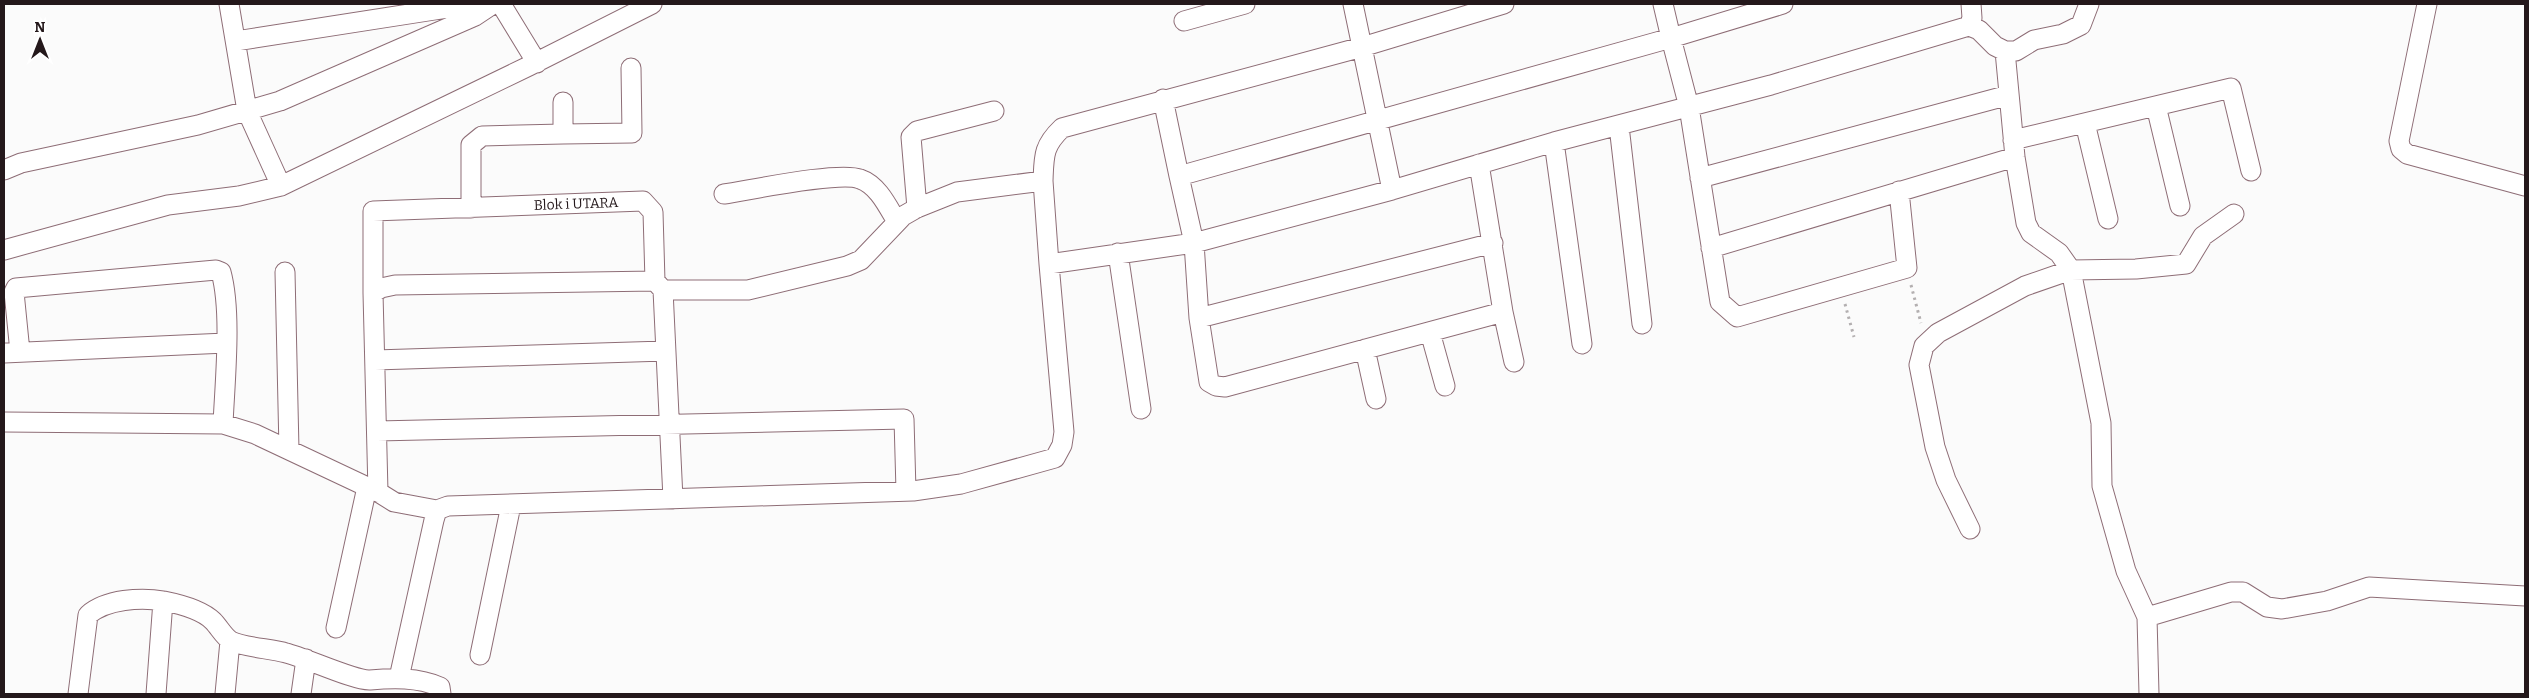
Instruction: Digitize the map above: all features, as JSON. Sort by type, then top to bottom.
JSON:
[{"type":"street","points":[[229,4],[247,111],[282,186]]},
{"type":"street","points":[[236,41],[473,4]]},
{"type":"street","points":[[4,170],[21,162],[198,126],[280,101],[475,16],[493,4]]},
{"type":"street","points":[[501,4],[537,63]]},
{"type":"street","points":[[4,250],[168,205],[239,196],[282,186],[537,63],[652,4]]},
{"type":"street","points":[[1184,21],[1208,9],[1245,4]]},
{"type":"street","points":[[1353,4],[1392,190]]},
{"type":"street","points":[[4,422],[223,424],[255,434],[394,502],[438,510],[448,506],[906,491],[961,484],[1055,458],[1062,445],[1064,432],[1043,181],[1044,157],[1048,141],[1062,128],[1163,99],[1362,47],[1504,4]]},
{"type":"street","points":[[1662,4],[1689,107],[1720,302],[1737,317],[1907,268],[1899,191]]},
{"type":"street","points":[[1179,176],[1671,38],[1783,4]]},
{"type":"street","points":[[1969,26],[1972,18],[1971,4]]},
{"type":"street","points":[[1050,264],[1194,243],[1392,190],[1554,142],[1771,85],[1969,26],[1979,30],[1995,46],[2005,51],[2016,51],[2034,40],[2063,34],[2081,25],[2089,4]]},
{"type":"street","points":[[2426,4],[2399,141],[2402,149],[2407,154],[2525,186]]},
{"type":"street","points":[[2005,51],[2014,148],[2026,223],[2031,233],[2066,260],[2071,270],[2101,423],[2102,486],[2126,572],[2147,617],[2149,694]]},
{"type":"street","points":[[470,208],[470,145],[482,136],[632,133],[631,68]]},
{"type":"street","points":[[1711,248],[1899,191],[2085,123],[2231,88],[2251,170]]},
{"type":"street","points":[[1700,178],[2009,95]]},
{"type":"street","points":[[1163,99],[1194,243],[1199,318],[1209,382],[1216,386],[1225,387],[1503,312]]},
{"type":"street","points":[[563,102],[563,134]]},
{"type":"street","points":[[2156,106],[2180,206]]},
{"type":"street","points":[[917,208],[911,138],[917,131],[994,111]]},
{"type":"street","points":[[2085,123],[2108,219]]},
{"type":"street","points":[[1619,126],[1642,324]]},
{"type":"street","points":[[1554,142],[1582,344]]},
{"type":"street","points":[[1479,164],[1503,312],[1514,362]]},
{"type":"street","points":[[724,194],[816,179],[852,177],[861,179],[872,186],[898,222]]},
{"type":"street","points":[[336,628],[372,490],[377,431],[373,294],[381,288],[396,285],[659,286],[748,290],[848,266],[861,260],[898,222],[917,208],[957,192],[1043,181]]},
{"type":"street","name":"Blok i UTARA","points":[[373,294],[373,211],[643,201],[653,212],[659,286]]},
{"type":"street","points":[[1970,529],[1946,480],[1935,447],[1919,365],[1924,346],[1938,333],[2025,286],[2071,270],[2136,269],[2186,264],[2203,236],[2234,214]]},
{"type":"street","points":[[1199,318],[1493,243]]},
{"type":"street","points":[[1118,253],[1141,409]]},
{"type":"street","points":[[223,424],[226,343],[224,282],[221,272],[216,270],[16,288],[14,292],[12,352],[226,343]]},
{"type":"street","points":[[286,272],[289,450]]},
{"type":"street","points":[[659,286],[666,351],[673,499]]},
{"type":"street","points":[[1430,332],[1445,386]]},
{"type":"street","points":[[1365,349],[1376,399]]},
{"type":"street","points":[[375,360],[666,351]]},
{"type":"street","points":[[377,431],[904,419],[906,491]]},
{"type":"street","points":[[480,655],[511,505]]},
{"type":"street","points":[[400,678],[438,510]]},
{"type":"street","points":[[2147,617],[2231,592],[2243,592],[2267,607],[2282,610],[2308,606],[2369,587],[2525,596]]},
{"type":"street","points":[[78,694],[88,615],[96,608],[132,600],[163,601],[187,607],[211,619],[230,641],[306,659],[369,687],[400,678],[428,682],[440,687],[441,694]]},
{"type":"street","points":[[156,694],[163,601]]},
{"type":"street","points":[[225,694],[230,641]]},
{"type":"street","points":[[301,694],[306,659]]},
{"type":"path","points":[[1907,268],[1921,323]]},
{"type":"path","points":[[1840,287],[1854,337]]}]
